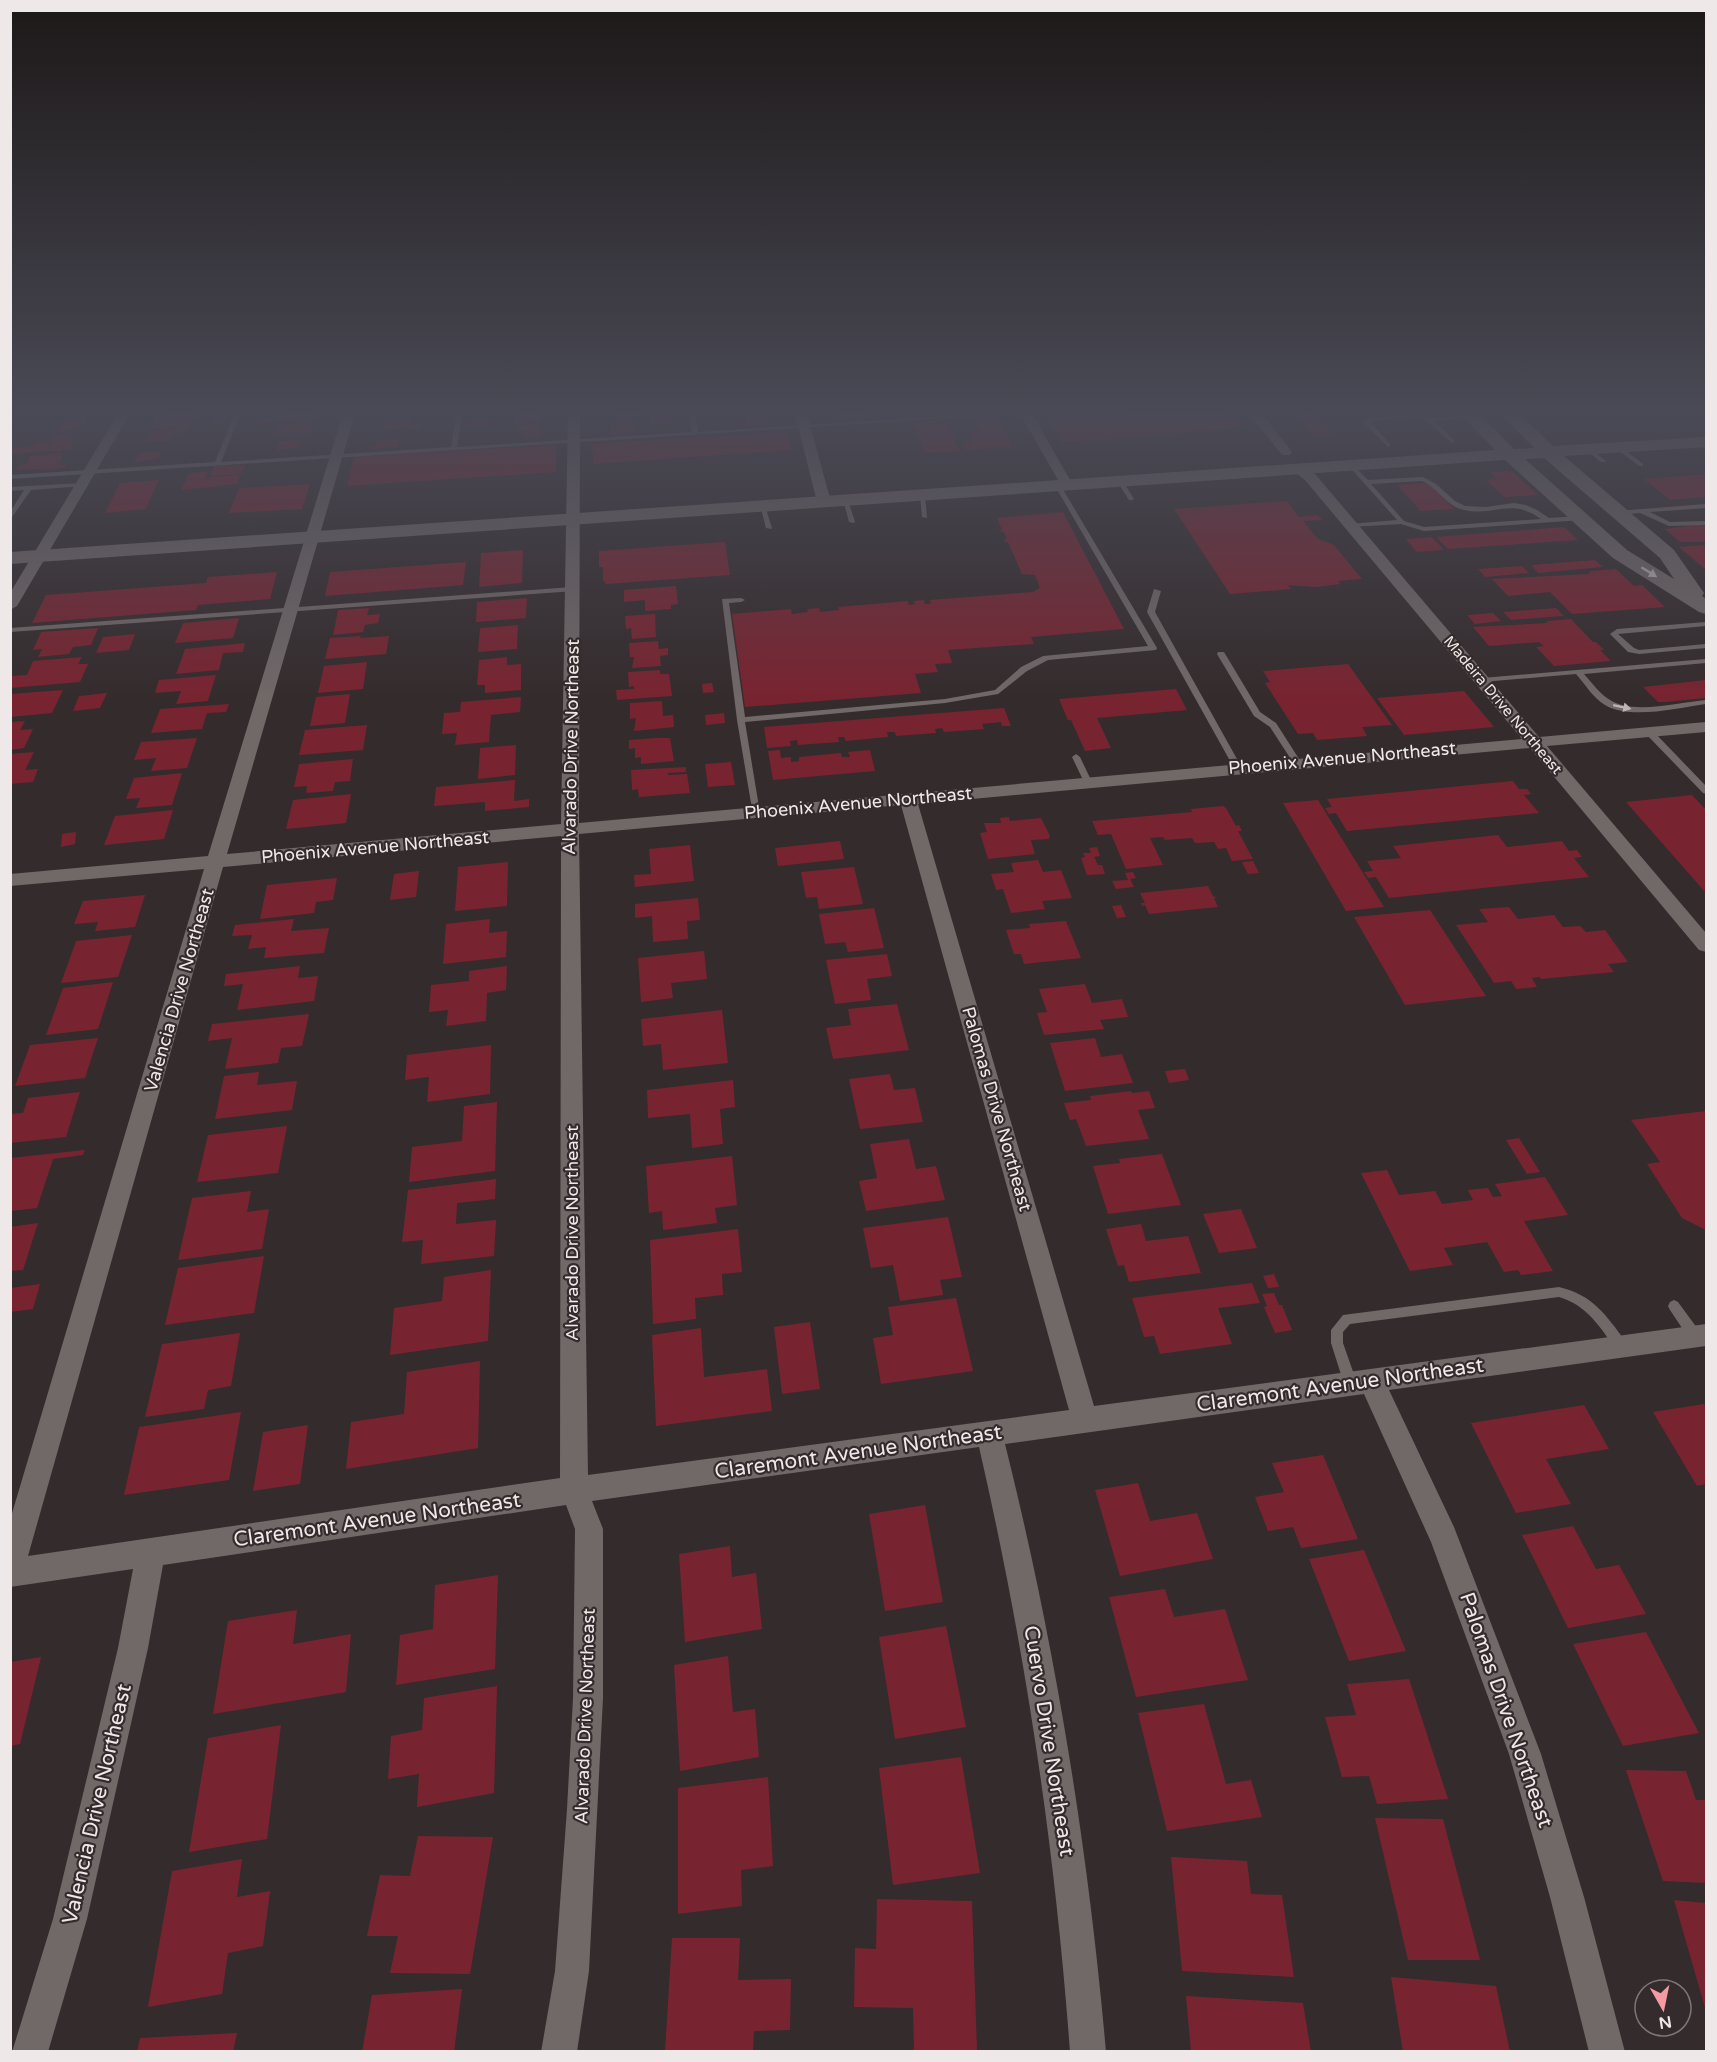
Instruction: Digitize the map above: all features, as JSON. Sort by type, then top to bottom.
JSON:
[{"type":"main road","points":[[10,558],[314,528],[639,506]]},
{"type":"main road","points":[[573,511],[753,506]]},
{"type":"main road","points":[[1569,506],[1620,554],[1705,612]]},
{"type":"main road","points":[[1609,506],[1667,554],[1705,612]]},
{"type":"main road","points":[[295,520],[314,528]]},
{"type":"main road","points":[[31,538],[73,535]]},
{"type":"street","points":[[10,606],[70,506]]},
{"type":"street","name":"Valencia Drive Northeast","points":[[10,1571],[289,609],[321,506]]},
{"type":"street","name":"Alvarado Drive Northeast","points":[[559,2052],[572,1971],[588,1698],[589,1528],[574,1490],[570,831],[573,506]]},
{"type":"street","name":"Madeira Drive Northeast","points":[[1335,506],[1707,945]]},
{"type":"street","name":"Phoenix Avenue Northeast","points":[[10,880],[570,831],[1297,762],[1707,727]]},
{"type":"street","name":"Palomas Drive Northeast","points":[[908,798],[1085,1420]]},
{"type":"street","name":"Claremont Avenue Northeast","points":[[10,1571],[151,1553],[574,1490],[1701,1335]]},
{"type":"street","name":"Palomas Drive Northeast","points":[[1361,1381],[1444,1538],[1525,1754],[1567,1897],[1607,2052]]},
{"type":"street","name":"Cuervo Drive Northeast","points":[[989,1434],[1009,1510],[1048,1709],[1081,1948],[1088,2052]]},
{"type":"street","name":"Valencia Drive Northeast","points":[[30,2052],[70,1919],[133,1648],[151,1553]]},
{"type":"lane","points":[[762,506],[769,528]]},
{"type":"lane","points":[[847,506],[852,522]]},
{"type":"lane","points":[[924,506],[926,517]]},
{"type":"lane","points":[[741,720],[945,701],[998,692],[1024,669],[1046,658],[1153,648],[1075,506]]},
{"type":"lane","points":[[1388,506],[1402,522],[1424,529],[1582,518]]},
{"type":"lane","points":[[1462,506],[1499,506]]},
{"type":"lane","points":[[1525,506],[1548,520]]},
{"type":"lane","points":[[1617,513],[1704,506]]},
{"type":"lane","points":[[1641,511],[1669,524],[1707,524]]},
{"type":"lane","points":[[1351,525],[1402,522]]},
{"type":"lane","points":[[10,630],[572,589]]},
{"type":"lane","points":[[1158,591],[1151,612],[1238,768]]},
{"type":"lane","points":[[741,600],[725,601],[756,813]]},
{"type":"lane","points":[[1705,612],[1617,631],[1614,634],[1630,650],[1639,652],[1707,646]]},
{"type":"lane","points":[[1221,654],[1257,714],[1273,725],[1297,762]]},
{"type":"lane","points":[[1482,680],[1707,661]]},
{"type":"lane","points":[[1578,672],[1608,702],[1619,708],[1633,709],[1707,702]]},
{"type":"lane","points":[[1649,732],[1707,791]]},
{"type":"lane","points":[[1076,757],[1088,782]]},
{"type":"lane","points":[[1361,1381],[1337,1343],[1337,1330],[1347,1318],[1559,1292],[1574,1294],[1588,1303],[1621,1346]]},
{"type":"lane","points":[[1674,1306],[1701,1335]]},
{"type":"building","points":[[108,506],[147,506],[146,509],[105,513]]},
{"type":"building","points":[[232,506],[303,506],[302,509],[229,513]]},
{"type":"building","points":[[1213,506],[1291,506],[1299,517],[1318,515],[1322,520],[1303,521],[1318,539],[1334,545],[1362,579],[1338,581],[1340,584],[1317,587],[1288,585],[1291,589],[1230,594],[1174,509]]},
{"type":"building","points":[[1417,506],[1451,506],[1454,509],[1421,511]]},
{"type":"building","points":[[1063,512],[1124,629],[1031,637],[1034,644],[948,650],[952,663],[935,664],[938,672],[915,674],[921,693],[745,707],[732,614],[791,609],[792,614],[819,608],[820,612],[839,610],[838,607],[908,601],[909,605],[915,604],[914,601],[924,600],[925,604],[931,604],[930,600],[1033,592],[1040,588],[1035,575],[1022,574],[1008,542],[1004,540],[1007,539],[1004,532],[998,532],[1002,530],[997,518]]},
{"type":"building","points":[[1694,525],[1706,526],[1706,542],[1680,542],[1665,529]]},
{"type":"building","points":[[1564,527],[1578,540],[1448,549],[1436,537]]},
{"type":"building","points":[[1432,537],[1444,550],[1417,552],[1406,539]]},
{"type":"building","points":[[725,542],[730,575],[606,584],[603,580],[603,567],[599,567],[599,551]]},
{"type":"building","points":[[1706,545],[1706,570],[1679,547]]},
{"type":"building","points":[[523,550],[522,583],[479,587],[481,553]]},
{"type":"building","points":[[1595,560],[1603,567],[1538,573],[1531,565]]},
{"type":"building","points":[[466,562],[463,585],[325,596],[330,572]]},
{"type":"building","points":[[1522,566],[1529,573],[1485,577],[1478,569]]},
{"type":"building","points":[[1616,569],[1634,586],[1642,585],[1665,607],[1572,614],[1550,592],[1508,596],[1492,579],[1589,574],[1590,571]]},
{"type":"building","points":[[277,572],[270,599],[198,605],[196,610],[32,623],[46,595],[206,583],[208,577]]},
{"type":"building","points":[[676,586],[678,604],[671,605],[671,609],[645,611],[645,600],[624,602],[624,590]]},
{"type":"building","points":[[527,598],[526,618],[476,622],[477,602]]},
{"type":"building","points":[[369,608],[367,615],[380,614],[378,623],[365,625],[363,632],[333,635],[338,610]]},
{"type":"building","points":[[1556,608],[1564,616],[1511,620],[1503,612]]},
{"type":"building","points":[[1493,613],[1501,621],[1475,624],[1467,615]]},
{"type":"building","points":[[655,614],[656,637],[632,639],[631,628],[626,629],[625,616]]},
{"type":"building","points":[[239,618],[233,638],[175,643],[183,623]]},
{"type":"building","points":[[1571,619],[1604,650],[1600,650],[1611,661],[1554,666],[1536,647],[1544,646],[1539,642],[1489,646],[1473,627],[1547,623],[1547,621]]},
{"type":"building","points":[[518,625],[517,649],[478,652],[480,628]]},
{"type":"building","points":[[98,628],[91,645],[73,647],[69,654],[38,657],[42,649],[33,650],[41,632]]},
{"type":"building","points":[[135,634],[129,650],[96,653],[103,637]]},
{"type":"building","points":[[361,636],[360,638],[389,636],[386,654],[325,659],[330,638]]},
{"type":"building","points":[[658,641],[659,649],[668,648],[668,655],[660,656],[661,666],[632,668],[634,657],[630,657],[629,643]]},
{"type":"building","points":[[245,643],[243,652],[223,653],[219,670],[176,674],[185,649]]},
{"type":"building","points":[[82,657],[78,664],[88,664],[80,682],[10,688],[10,676],[27,675],[33,661]]},
{"type":"building","points":[[507,657],[507,665],[521,664],[521,690],[485,693],[485,685],[477,685],[479,660]]},
{"type":"building","points":[[367,662],[363,689],[318,693],[324,666]]},
{"type":"building","points":[[1348,664],[1392,725],[1362,727],[1367,736],[1317,740],[1313,733],[1298,734],[1265,683],[1270,682],[1263,671]]},
{"type":"building","points":[[660,670],[660,674],[669,674],[672,696],[617,700],[616,690],[634,689],[634,686],[629,687],[628,672]]},
{"type":"building","points":[[216,675],[208,701],[176,704],[181,691],[155,693],[159,680]]},
{"type":"building","points":[[1706,680],[1706,698],[1658,702],[1643,687]]},
{"type":"building","points":[[712,683],[714,692],[703,693],[702,684]]},
{"type":"building","points":[[1176,689],[1187,710],[1097,718],[1111,748],[1085,751],[1059,699]]},
{"type":"building","points":[[63,690],[52,713],[10,717],[10,694]]},
{"type":"building","points":[[1464,691],[1494,727],[1404,735],[1377,698]]},
{"type":"building","points":[[107,693],[100,708],[73,711],[79,696]]},
{"type":"building","points":[[350,694],[345,723],[310,726],[316,697]]},
{"type":"building","points":[[521,697],[520,712],[491,715],[489,742],[455,745],[457,733],[442,734],[444,713],[460,712],[461,702]]},
{"type":"building","points":[[662,701],[663,716],[673,715],[674,727],[634,731],[636,718],[630,719],[630,703]]},
{"type":"building","points":[[229,704],[226,712],[207,713],[202,729],[151,733],[160,709]]},
{"type":"building","points":[[1004,708],[1011,726],[1002,726],[1001,722],[982,724],[984,729],[944,732],[942,728],[935,729],[936,733],[896,736],[895,732],[887,732],[888,737],[846,741],[844,737],[838,737],[839,742],[798,745],[797,740],[790,741],[791,746],[767,748],[764,727]]},
{"type":"building","points":[[724,713],[725,723],[706,725],[705,715]]},
{"type":"building","points":[[25,721],[20,730],[33,729],[24,748],[10,750],[10,722]]},
{"type":"building","points":[[367,725],[363,750],[299,755],[305,730]]},
{"type":"building","points":[[197,738],[187,768],[151,771],[156,758],[134,760],[141,742]]},
{"type":"building","points":[[670,738],[674,761],[641,764],[641,757],[635,758],[635,748],[629,749],[629,740]]},
{"type":"building","points":[[516,745],[515,775],[478,779],[480,748]]},
{"type":"building","points":[[780,750],[781,758],[791,757],[791,762],[799,761],[799,757],[841,753],[842,757],[850,757],[848,752],[870,750],[875,771],[773,780],[768,751]]},
{"type":"building","points":[[34,752],[25,770],[38,769],[33,782],[10,784],[10,754]]},
{"type":"building","points":[[353,759],[350,781],[335,782],[333,791],[306,793],[307,786],[294,787],[299,764]]},
{"type":"building","points":[[731,762],[735,785],[708,787],[705,764]]},
{"type":"building","points":[[686,767],[686,772],[668,773],[668,775],[687,774],[690,793],[639,797],[638,789],[632,790],[631,770]]},
{"type":"building","points":[[182,773],[172,805],[136,808],[140,798],[126,799],[134,778]]},
{"type":"building","points":[[515,780],[514,801],[529,799],[529,807],[485,811],[485,802],[434,806],[436,787]]},
{"type":"building","points":[[1513,781],[1519,789],[1527,789],[1531,794],[1524,795],[1539,813],[1347,831],[1336,813],[1329,814],[1325,808],[1332,807],[1327,799]]},
{"type":"building","points":[[351,794],[346,823],[286,829],[293,800]]},
{"type":"building","points":[[1692,795],[1706,810],[1706,893],[1626,802]]},
{"type":"building","points":[[1318,800],[1384,907],[1346,911],[1283,803]]},
{"type":"building","points":[[1223,806],[1236,826],[1239,825],[1242,831],[1238,831],[1253,859],[1232,861],[1226,848],[1218,849],[1214,842],[1195,843],[1192,838],[1165,840],[1163,837],[1150,838],[1163,865],[1126,869],[1111,834],[1098,835],[1092,821],[1192,812],[1191,809]]},
{"type":"building","points":[[173,810],[164,839],[104,845],[115,816]]},
{"type":"building","points":[[1009,817],[1010,821],[1041,818],[1050,836],[1049,839],[1031,840],[1035,854],[988,859],[980,833],[987,832],[984,823],[1001,823],[1000,818]]},
{"type":"building","points":[[76,832],[75,844],[61,847],[62,834]]},
{"type":"building","points":[[1498,835],[1507,847],[1562,841],[1569,851],[1577,850],[1582,857],[1574,858],[1589,877],[1389,898],[1376,877],[1368,878],[1364,872],[1373,871],[1367,861],[1401,858],[1393,846]]},
{"type":"building","points":[[840,841],[844,859],[778,866],[775,848]]},
{"type":"building","points":[[690,845],[694,881],[635,887],[634,875],[651,874],[649,849]]},
{"type":"building","points":[[1097,847],[1100,856],[1094,857],[1098,865],[1102,865],[1105,874],[1087,875],[1081,858],[1085,857],[1083,853],[1091,853],[1089,848]]},
{"type":"building","points":[[1038,860],[1043,872],[1061,870],[1072,898],[1042,901],[1045,909],[1011,913],[1003,889],[996,890],[991,874],[1014,872],[1011,863]]},
{"type":"building","points":[[1253,861],[1259,873],[1248,874],[1242,862]]},
{"type":"building","points":[[508,862],[507,906],[455,911],[458,867]]},
{"type":"building","points":[[854,867],[863,904],[819,909],[817,897],[806,898],[801,872]]},
{"type":"building","points":[[419,871],[416,897],[390,900],[394,874]]},
{"type":"building","points":[[1133,872],[1136,878],[1130,879],[1134,887],[1116,889],[1112,881],[1128,880],[1125,873]]},
{"type":"building","points":[[337,878],[333,900],[316,902],[314,913],[260,919],[267,885]]},
{"type":"building","points":[[1208,886],[1213,896],[1217,898],[1214,898],[1218,907],[1149,914],[1145,905],[1142,906],[1141,903],[1145,903],[1140,893]]},
{"type":"building","points":[[145,895],[135,927],[95,931],[98,922],[74,924],[83,901]]},
{"type":"building","points":[[698,898],[700,920],[687,921],[688,939],[653,942],[652,916],[635,918],[635,904]]},
{"type":"building","points":[[1121,905],[1126,917],[1117,918],[1112,906]]},
{"type":"building","points":[[1509,907],[1518,919],[1554,915],[1563,927],[1580,926],[1586,932],[1605,930],[1628,962],[1608,964],[1614,972],[1532,978],[1537,987],[1516,989],[1511,981],[1494,983],[1456,925],[1488,922],[1479,909]]},
{"type":"building","points":[[874,908],[884,948],[848,952],[845,942],[825,944],[819,914]]},
{"type":"building","points":[[1430,910],[1486,996],[1405,1005],[1354,917]]},
{"type":"building","points":[[294,919],[291,931],[329,928],[324,953],[264,958],[266,947],[248,949],[252,935],[232,936],[235,925]]},
{"type":"building","points":[[490,919],[489,933],[507,931],[506,957],[443,964],[446,924]]},
{"type":"building","points":[[1066,921],[1081,958],[1024,964],[1021,954],[1014,954],[1006,930],[1030,928],[1029,924]]},
{"type":"building","points":[[132,935],[118,977],[61,983],[76,941]]},
{"type":"building","points":[[704,951],[707,979],[671,983],[673,998],[641,1002],[638,958]]},
{"type":"building","points":[[887,954],[892,976],[867,979],[871,1000],[835,1004],[826,960]]},
{"type":"building","points":[[300,966],[298,978],[318,976],[314,1001],[237,1010],[243,984],[224,986],[226,974]]},
{"type":"building","points":[[507,966],[506,990],[487,993],[486,1021],[446,1026],[448,1010],[429,1012],[431,985],[469,981],[469,971]]},
{"type":"building","points":[[113,982],[98,1029],[46,1035],[63,988]]},
{"type":"building","points":[[1085,984],[1092,1003],[1122,999],[1128,1017],[1100,1020],[1104,1029],[1044,1035],[1037,1013],[1047,1012],[1039,989]]},
{"type":"building","points":[[897,1004],[909,1050],[833,1059],[826,1028],[851,1025],[848,1009]]},
{"type":"building","points":[[722,1010],[728,1063],[663,1070],[661,1044],[643,1046],[641,1019]]},
{"type":"building","points":[[309,1014],[302,1046],[281,1048],[278,1063],[225,1069],[232,1038],[208,1041],[212,1024]]},
{"type":"building","points":[[98,1038],[85,1078],[15,1086],[30,1045]]},
{"type":"building","points":[[1095,1038],[1101,1057],[1122,1054],[1133,1083],[1065,1091],[1050,1043]]},
{"type":"building","points":[[491,1045],[490,1094],[427,1102],[429,1077],[405,1080],[407,1055]]},
{"type":"building","points":[[1185,1069],[1189,1080],[1169,1083],[1165,1071]]},
{"type":"building","points":[[259,1072],[257,1085],[297,1081],[292,1110],[215,1119],[224,1076]]},
{"type":"building","points":[[890,1074],[894,1090],[915,1088],[923,1122],[860,1129],[849,1079]]},
{"type":"building","points":[[733,1080],[735,1107],[720,1109],[723,1144],[692,1148],[690,1114],[648,1118],[647,1090]]},
{"type":"building","points":[[1131,1091],[1132,1093],[1149,1091],[1155,1108],[1138,1110],[1149,1139],[1086,1146],[1076,1119],[1070,1120],[1064,1103],[1091,1100],[1090,1096]]},
{"type":"building","points":[[80,1092],[66,1137],[10,1143],[10,1114],[23,1113],[28,1098]]},
{"type":"building","points":[[497,1102],[495,1171],[409,1182],[412,1147],[462,1141],[464,1106]]},
{"type":"building","points":[[1706,1111],[1706,1230],[1682,1218],[1647,1164],[1660,1162],[1631,1120]]},
{"type":"building","points":[[287,1126],[278,1173],[197,1182],[208,1135]]},
{"type":"building","points":[[1519,1138],[1540,1172],[1527,1174],[1506,1140]]},
{"type":"building","points":[[909,1139],[916,1169],[936,1166],[945,1200],[866,1211],[859,1181],[877,1178],[870,1144]]},
{"type":"building","points":[[85,1150],[83,1155],[53,1159],[37,1208],[10,1211],[10,1158]]},
{"type":"building","points":[[1162,1154],[1181,1205],[1108,1214],[1093,1166],[1120,1163],[1119,1159]]},
{"type":"building","points":[[732,1156],[737,1205],[715,1208],[717,1223],[663,1230],[662,1211],[649,1213],[646,1166]]},
{"type":"building","points":[[1387,1170],[1399,1195],[1435,1191],[1442,1204],[1473,1200],[1468,1190],[1488,1188],[1493,1197],[1502,1196],[1495,1184],[1545,1177],[1568,1215],[1524,1221],[1553,1271],[1521,1275],[1518,1270],[1504,1272],[1487,1242],[1444,1248],[1453,1265],[1410,1271],[1361,1173]]},
{"type":"building","points":[[496,1179],[495,1199],[457,1203],[456,1224],[496,1220],[494,1256],[421,1264],[423,1240],[402,1242],[408,1190]]},
{"type":"building","points":[[251,1191],[247,1212],[269,1209],[262,1249],[178,1260],[192,1198]]},
{"type":"building","points":[[1241,1209],[1257,1248],[1219,1253],[1203,1214]]},
{"type":"building","points":[[948,1217],[962,1277],[940,1280],[943,1295],[900,1301],[893,1265],[871,1268],[863,1228]]},
{"type":"building","points":[[38,1223],[23,1270],[10,1271],[10,1227]]},
{"type":"building","points":[[1141,1224],[1146,1241],[1188,1236],[1201,1273],[1129,1282],[1124,1265],[1118,1266],[1106,1229]]},
{"type":"building","points":[[738,1229],[742,1272],[722,1274],[723,1295],[695,1298],[696,1319],[653,1324],[650,1240]]},
{"type":"building","points":[[264,1256],[254,1313],[165,1325],[178,1268]]},
{"type":"building","points":[[491,1270],[488,1341],[390,1355],[394,1308],[442,1301],[444,1277]]},
{"type":"building","points":[[1274,1274],[1279,1287],[1268,1288],[1263,1276]]},
{"type":"building","points":[[1252,1283],[1260,1303],[1218,1308],[1232,1344],[1160,1354],[1154,1336],[1144,1337],[1132,1298]]},
{"type":"building","points":[[40,1284],[33,1309],[10,1312],[10,1288]]},
{"type":"building","points":[[1274,1293],[1279,1305],[1282,1305],[1292,1330],[1275,1333],[1264,1307],[1267,1306],[1262,1294]]},
{"type":"building","points":[[956,1298],[973,1371],[881,1384],[873,1338],[893,1335],[888,1307]]},
{"type":"building","points":[[810,1322],[820,1389],[782,1394],[774,1327]]},
{"type":"building","points":[[701,1328],[704,1377],[767,1369],[772,1411],[656,1426],[652,1335]]},
{"type":"building","points":[[240,1333],[231,1386],[208,1390],[204,1409],[145,1417],[162,1344]]},
{"type":"building","points":[[480,1361],[478,1448],[346,1469],[351,1422],[404,1414],[407,1372]]},
{"type":"building","points":[[1704,1404],[1706,1409],[1706,1484],[1697,1486],[1653,1412]]},
{"type":"building","points":[[1584,1405],[1609,1449],[1546,1459],[1571,1504],[1516,1513],[1471,1423]]},
{"type":"building","points":[[241,1412],[229,1480],[124,1495],[139,1427]]},
{"type":"building","points":[[308,1425],[300,1484],[253,1491],[263,1432]]},
{"type":"building","points":[[1323,1455],[1358,1539],[1301,1548],[1293,1527],[1268,1531],[1255,1497],[1284,1492],[1272,1463]]},
{"type":"building","points":[[1138,1483],[1150,1521],[1197,1513],[1213,1559],[1120,1576],[1095,1490]]},
{"type":"building","points":[[925,1505],[943,1602],[885,1611],[869,1514]]},
{"type":"building","points":[[1573,1526],[1596,1569],[1619,1565],[1646,1614],[1568,1628],[1522,1535]]},
{"type":"building","points":[[730,1546],[732,1577],[756,1573],[762,1629],[685,1642],[679,1554]]},
{"type":"building","points":[[1364,1550],[1406,1651],[1349,1661],[1309,1559]]},
{"type":"building","points":[[498,1575],[495,1669],[396,1685],[400,1635],[433,1629],[435,1585]]},
{"type":"building","points":[[1165,1589],[1174,1617],[1225,1609],[1248,1680],[1136,1697],[1109,1597]]},
{"type":"building","points":[[297,1610],[293,1644],[351,1634],[346,1692],[213,1714],[228,1621]]},
{"type":"building","points":[[946,1626],[966,1727],[895,1739],[879,1637]]},
{"type":"building","points":[[1646,1632],[1699,1733],[1623,1746],[1573,1644]]},
{"type":"building","points":[[728,1656],[733,1712],[755,1709],[759,1757],[680,1771],[674,1665]]},
{"type":"building","points":[[41,1657],[20,1744],[10,1746],[10,1662]]},
{"type":"building","points":[[1409,1679],[1448,1799],[1377,1804],[1369,1776],[1342,1777],[1325,1717],[1356,1715],[1347,1684]]},
{"type":"building","points":[[497,1686],[494,1793],[417,1807],[419,1774],[388,1779],[391,1736],[422,1730],[424,1698]]},
{"type":"building","points":[[1204,1704],[1226,1784],[1251,1780],[1262,1817],[1167,1831],[1138,1713]]},
{"type":"building","points":[[281,1725],[267,1839],[189,1852],[208,1738]]},
{"type":"building","points":[[961,1757],[980,1873],[893,1885],[879,1768]]},
{"type":"building","points":[[1626,1770],[1686,1771],[1696,1800],[1706,1800],[1706,1883],[1663,1881]]},
{"type":"building","points":[[768,1777],[773,1866],[741,1870],[742,1906],[678,1914],[678,1788]]},
{"type":"building","points":[[1375,1818],[1443,1819],[1480,1960],[1408,1960]]},
{"type":"building","points":[[418,1836],[493,1837],[470,1974],[390,1973],[398,1936],[367,1936],[380,1875],[410,1876]]},
{"type":"building","points":[[1171,1857],[1247,1861],[1251,1894],[1282,1895],[1294,1977],[1182,1971]]},
{"type":"building","points":[[242,1859],[237,1897],[270,1891],[263,1946],[228,1953],[222,1994],[148,2007],[172,1871]]},
{"type":"building","points":[[877,1899],[972,1901],[977,2051],[914,2050],[913,2008],[854,2007],[855,1948],[876,1949]]},
{"type":"building","points":[[1674,1900],[1706,1903],[1706,2011]]},
{"type":"building","points":[[672,1938],[740,1938],[738,1980],[791,1979],[790,2030],[754,2031],[753,2052],[665,2052]]},
{"type":"building","points":[[1391,1977],[1496,1986],[1510,2052],[1403,2052]]},
{"type":"building","points":[[462,1989],[454,2052],[362,2052],[372,1995]]},
{"type":"building","points":[[1186,1996],[1303,2003],[1311,2052],[1191,2052]]},
{"type":"building","points":[[237,2033],[233,2052],[137,2052],[140,2038]]}]
